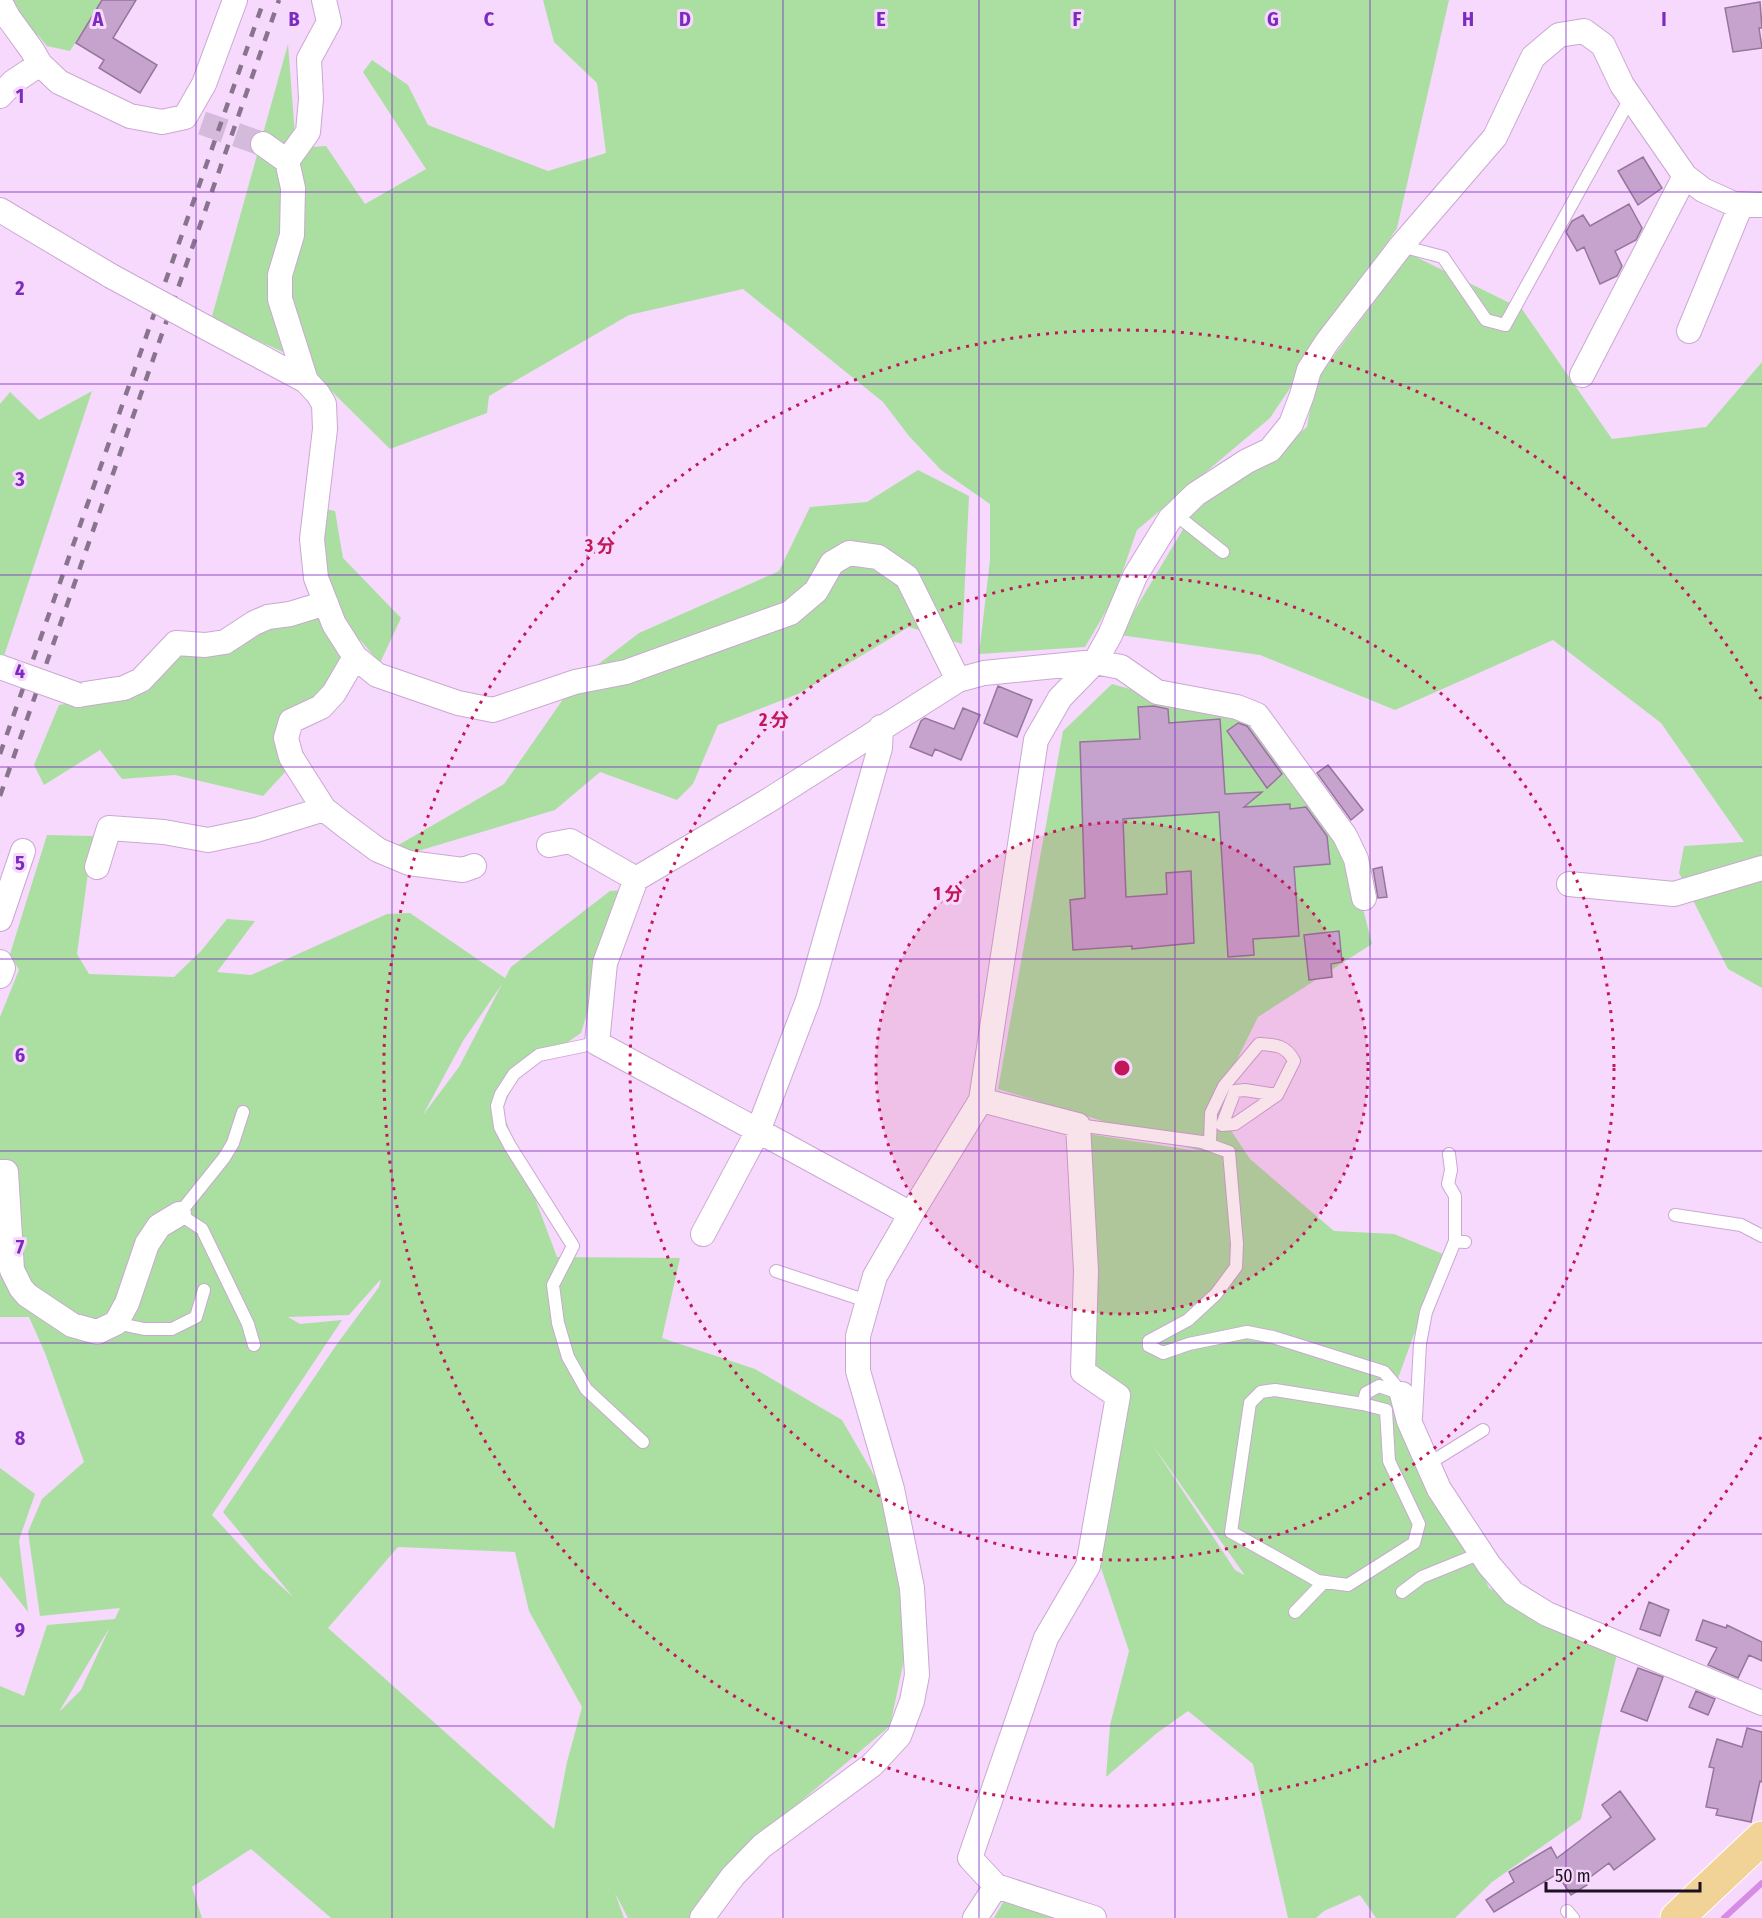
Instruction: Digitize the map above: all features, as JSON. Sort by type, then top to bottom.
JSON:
[{"type":"main road","points":[[1689,1914],[1762,1838]]},
{"type":"street","points":[[0,2],[37,57],[59,82],[130,116],[162,122],[194,120],[204,84],[235,0]]},
{"type":"street","points":[[287,160],[308,132],[311,99],[309,59],[329,22],[324,0]]},
{"type":"street","points":[[702,1918],[733,1876],[762,1846],[872,1765],[899,1736],[912,1701],[917,1675],[912,1588],[892,1489],[858,1371],[858,1336],[875,1276],[981,1100],[1036,740],[1060,698],[1095,662],[1110,635],[1135,576],[1170,519],[1196,494],[1247,461],[1270,450],[1291,424],[1309,370],[1327,342],[1401,246],[1495,137],[1533,57],[1559,35],[1584,31],[1602,45],[1622,85],[1685,176],[1703,190],[1734,204],[1752,205],[1689,331]]},
{"type":"street","points":[[0,96],[37,57]]},
{"type":"street","points":[[263,144],[287,160],[293,188],[292,235],[279,275],[280,299],[306,381]]},
{"type":"street","points":[[1582,375],[1685,176]]},
{"type":"street","points":[[0,210],[111,276],[306,381],[318,394],[324,404],[325,429],[312,539],[316,578],[334,624],[355,657],[377,675],[458,703],[494,710],[575,682],[626,672],[790,613],[816,591],[832,563],[849,553],[878,557],[907,577],[958,680]]},
{"type":"street","points":[[0,667],[78,695],[124,688],[141,680],[176,643],[206,645],[225,642],[254,623],[268,617],[291,614],[326,603]]},
{"type":"street","points":[[355,657],[334,693],[321,707],[291,721],[286,738],[291,757],[324,809],[378,850],[409,863],[463,870],[474,866]]},
{"type":"street","points":[[911,1214],[597,1043],[605,963],[636,879],[766,802],[958,680],[984,673],[1095,662],[1121,667],[1157,692],[1237,707],[1257,715],[1345,836],[1356,859],[1364,898]]},
{"type":"street","points":[[703,1234],[758,1131],[808,1000],[879,748],[881,727]]},
{"type":"street","points":[[97,867],[109,828],[164,832],[208,840],[256,830],[324,809]]},
{"type":"street","points":[[549,845],[570,841],[636,879]]},
{"type":"street","points":[[0,919],[23,851]]},
{"type":"street","points":[[1569,884],[1674,894],[1762,868]]},
{"type":"street","points":[[0,962],[3,968],[0,976]]},
{"type":"street","points":[[981,1100],[1078,1125],[1086,1271],[1083,1372],[1118,1396],[1088,1566],[1046,1638],[970,1858],[996,1886],[1094,1918]]},
{"type":"street","points":[[0,1172],[6,1172],[12,1270],[21,1288],[27,1295],[72,1325],[97,1332],[116,1323],[127,1303],[147,1244],[159,1226],[179,1214]]},
{"type":"street","points":[[1402,1394],[1415,1433],[1439,1489],[1481,1553],[1513,1593],[1547,1614],[1762,1703]]},
{"type":"street","points":[[975,1918],[996,1886]]},
{"type":"lane","points":[[0,29],[37,57]]},
{"type":"lane","points":[[1401,246],[1443,257],[1486,320],[1505,325],[1631,97]]},
{"type":"lane","points":[[1176,514],[1223,552]]},
{"type":"lane","points":[[597,1043],[538,1055],[514,1074],[501,1094],[497,1106],[500,1126],[510,1146],[573,1246],[553,1286],[558,1323],[568,1357],[586,1389],[643,1442]]},
{"type":"lane","points":[[1210,1144],[1211,1113],[1259,1044],[1275,1045],[1289,1051],[1294,1061],[1277,1095],[1235,1124],[1222,1125],[1230,1088]]},
{"type":"lane","points":[[1230,1088],[1277,1095]]},
{"type":"lane","points":[[243,1112],[233,1143],[224,1158],[179,1214],[202,1229],[249,1323],[254,1346]]},
{"type":"lane","points":[[1078,1125],[1202,1142],[1229,1152],[1237,1244],[1236,1267],[1216,1294],[1188,1320],[1149,1341],[1149,1346],[1163,1353],[1189,1344],[1247,1332],[1256,1333],[1292,1342],[1384,1372],[1402,1394]]},
{"type":"lane","points":[[1415,1433],[1420,1344],[1426,1312],[1460,1241],[1455,1196],[1449,1184],[1451,1170],[1449,1154]]},
{"type":"lane","points":[[1675,1215],[1741,1224],[1762,1236]]},
{"type":"lane","points":[[776,1271],[867,1301]]},
{"type":"lane","points":[[116,1323],[144,1329],[172,1329],[196,1317],[204,1290]]},
{"type":"lane","points":[[1363,1404],[1366,1393],[1379,1386],[1402,1394]]},
{"type":"lane","points":[[1275,1390],[1363,1404],[1386,1410],[1389,1461],[1419,1524],[1414,1543],[1348,1585],[1318,1581],[1231,1532],[1250,1403],[1261,1392],[1275,1390]]},
{"type":"lane","points":[[1428,1464],[1483,1430]]},
{"type":"lane","points":[[1402,1592],[1422,1577],[1481,1553]]},
{"type":"lane","points":[[1295,1612],[1324,1582]]},
{"type":"green space","points":[[7,0],[102,0],[70,51],[47,46],[38,35],[22,30]]},
{"type":"green space","points":[[543,0],[1449,0],[1397,228],[1270,418],[1137,530],[1113,599],[1085,647],[979,654],[990,560],[990,504],[941,470],[909,436],[883,402],[743,289],[629,315],[489,396],[487,413],[390,449],[299,359],[211,320],[288,44],[296,148],[326,146],[365,204],[426,169],[363,72],[372,60],[408,85],[428,125],[548,171],[606,153],[597,83],[554,42]]},
{"type":"green space","points":[[1410,254],[1522,309],[1612,439],[1706,427],[1762,362],[1762,988],[1728,969],[1679,873],[1684,846],[1744,842],[1661,723],[1553,640],[1395,710],[1260,655],[1120,635],[1198,504],[1255,470],[1307,427],[1315,381]]},
{"type":"green space","points":[[92,391],[0,668],[0,404],[10,392],[39,420]]},
{"type":"green space","points":[[918,470],[969,496],[962,644],[909,627],[798,694],[718,725],[693,784],[677,800],[600,772],[555,810],[418,851],[388,851],[504,784],[575,682],[639,633],[779,571],[810,507],[867,502]]},
{"type":"green space","points":[[322,508],[335,511],[343,558],[401,618],[380,663],[360,640],[318,703],[280,724],[287,770],[263,796],[175,775],[122,779],[100,750],[44,785],[34,765],[59,705],[83,701],[180,653],[260,626],[334,610],[318,540]]},
{"type":"green space","points":[[1112,684],[1248,722],[1299,788],[1354,873],[1372,944],[1258,1017],[1224,1086],[1212,1102],[1250,1159],[1334,1231],[1394,1234],[1443,1254],[1396,1384],[1489,1588],[1619,1644],[1581,1819],[1492,1882],[1455,1918],[1376,1918],[1360,1895],[1324,1911],[1316,1918],[1288,1918],[1253,1764],[1188,1711],[1157,1733],[1106,1777],[1110,1725],[1129,1651],[1100,1565],[1126,1408],[1083,1372],[1089,1134],[1203,1152],[998,1089],[1063,731]],"holes":[[[1152,1444],[1244,1574],[1235,1570]]]},
{"type":"green space","points":[[47,835],[93,836],[77,954],[89,974],[174,977],[201,951],[227,919],[255,921],[217,972],[251,975],[387,914],[410,913],[505,978],[511,967],[610,891],[625,890],[581,1033],[517,1077],[502,1110],[557,1257],[680,1258],[662,1338],[755,1369],[842,1420],[892,1506],[905,1655],[890,1726],[801,1801],[739,1858],[693,1918],[628,1918],[615,1893],[624,1918],[331,1918],[251,1849],[192,1887],[202,1918],[0,1918],[0,1686],[24,1696],[47,1625],[115,1619],[120,1608],[40,1616],[28,1532],[42,1499],[84,1462],[45,1353],[29,1317],[0,1317],[0,1017],[19,970],[10,954]],"holes":[[[502,984],[459,1067],[423,1115],[463,1041]],[[381,1279],[379,1287],[337,1344],[223,1512],[293,1597],[260,1567],[212,1515],[342,1320],[300,1324],[288,1317],[349,1315]],[[398,1547],[515,1552],[529,1611],[582,1707],[567,1762],[554,1829],[328,1628]],[[110,1627],[81,1690],[60,1710]]]},
{"type":"green space","points":[[0,1468],[35,1494],[19,1540],[28,1612],[0,1576]]},
{"type":"green space","points":[[1005,1899],[1057,1918],[994,1918]]},
{"type":"building","points":[[102,0],[136,0],[113,38],[157,65],[140,93],[99,68],[104,60],[76,43]]},
{"type":"building","points":[[1760,2],[1762,28],[1759,28],[1762,48],[1733,52],[1725,8]]},
{"type":"building","points":[[1643,157],[1662,188],[1638,205],[1618,171]]},
{"type":"building","points":[[1629,204],[1642,228],[1636,240],[1615,251],[1622,266],[1617,276],[1600,284],[1584,247],[1577,251],[1566,232],[1572,221],[1583,215],[1590,226]]},
{"type":"building","points":[[998,686],[1032,700],[1017,737],[984,723]]},
{"type":"building","points":[[1154,706],[1168,709],[1169,723],[1220,719],[1225,794],[1262,792],[1244,807],[1290,804],[1290,809],[1306,807],[1327,836],[1330,864],[1294,867],[1299,936],[1253,939],[1254,955],[1228,957],[1219,812],[1123,819],[1126,897],[1167,894],[1166,873],[1191,871],[1194,943],[1132,949],[1132,946],[1073,950],[1070,900],[1085,898],[1080,742],[1140,739],[1138,707]]},
{"type":"building","points":[[963,708],[980,715],[961,760],[935,749],[932,756],[910,747],[921,721],[925,718],[954,729]]},
{"type":"building","points":[[1238,723],[1247,726],[1282,774],[1267,788],[1227,731]]},
{"type":"building","points":[[1328,765],[1363,810],[1351,820],[1317,773]]},
{"type":"building","points":[[1382,867],[1387,897],[1378,898],[1373,869]]},
{"type":"building","points":[[1339,931],[1342,962],[1331,964],[1332,977],[1309,980],[1304,935]]},
{"type":"building","points":[[1649,1602],[1669,1610],[1660,1636],[1640,1629]]},
{"type":"building","points":[[1703,1620],[1726,1628],[1727,1625],[1762,1642],[1762,1661],[1749,1655],[1738,1678],[1708,1665],[1717,1648],[1696,1640]]},
{"type":"building","points":[[1638,1668],[1663,1677],[1647,1721],[1621,1711]]},
{"type":"building","points":[[1696,1691],[1715,1699],[1708,1715],[1689,1707]]},
{"type":"building","points":[[1747,1728],[1762,1732],[1762,1782],[1760,1781],[1751,1822],[1716,1815],[1718,1809],[1706,1807],[1714,1768],[1709,1767],[1717,1739],[1742,1747]]},
{"type":"building","points":[[1620,1791],[1655,1839],[1614,1870],[1609,1863],[1585,1881],[1587,1885],[1571,1895],[1557,1874],[1494,1912],[1486,1900],[1514,1882],[1509,1872],[1551,1847],[1557,1858],[1611,1817],[1602,1805]]},
{"type":"waterway","points":[[1724,1918],[1762,1883]]},
{"type":"tunnel","points":[[202,123],[263,144]]},
{"type":"railway","points":[[0,754],[264,0]]},
{"type":"railway","points":[[0,796],[279,0]]}]
